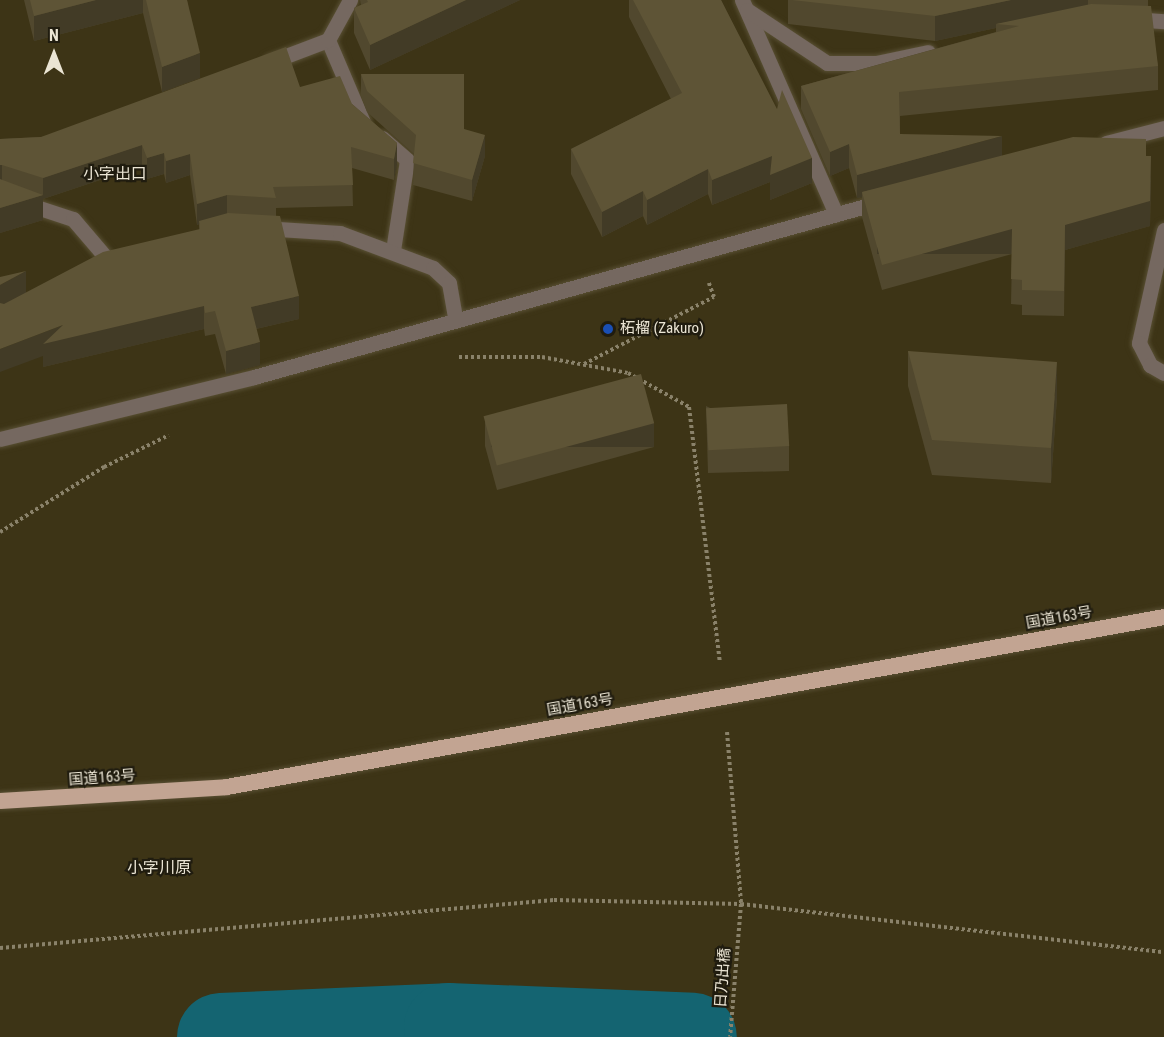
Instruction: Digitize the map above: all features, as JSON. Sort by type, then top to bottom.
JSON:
[{"type":"highway","name":"国道163号","points":[[0,801],[227,787],[1164,617]]},
{"type":"street","points":[[250,69],[328,40],[350,0]]},
{"type":"street","points":[[744,5],[827,63],[876,63],[944,49]]},
{"type":"street","points":[[744,5],[836,214]]},
{"type":"street","points":[[1111,19],[1164,21]]},
{"type":"street","points":[[328,40],[359,118],[408,160],[393,250]]},
{"type":"street","points":[[1085,148],[1164,128]]},
{"type":"street","points":[[0,195],[73,219],[109,261]]},
{"type":"street","points":[[0,439],[254,377],[455,317],[699,257],[836,214],[893,199]]},
{"type":"street","points":[[249,227],[340,232],[393,250],[433,268],[450,284],[455,317]]},
{"type":"street","points":[[1164,230],[1139,342],[1150,365],[1164,373]]},
{"type":"street","points":[[89,272],[109,261],[130,255]]},
{"type":"path","points":[[451,358],[542,357],[583,365],[714,297],[699,257]]},
{"type":"path","name":"日乃出橋","points":[[583,365],[628,373],[689,407],[724,697],[741,904],[730,1037]]},
{"type":"path","points":[[0,532],[104,467],[174,433]]},
{"type":"path","points":[[0,948],[554,900],[741,904],[1164,952]]},
{"type":"building","points":[[30,0],[96,0],[34,16]]},
{"type":"building","points":[[146,0],[187,0],[200,53],[162,67]]},
{"type":"building","points":[[367,0],[466,0],[370,45],[354,8],[368,2]]},
{"type":"building","points":[[633,0],[721,0],[777,109],[782,90],[812,158],[770,175],[772,156],[712,180],[708,169],[647,200],[643,191],[602,212],[571,149],[682,93]]},
{"type":"building","points":[[792,0],[1011,0],[935,16]]},
{"type":"building","points":[[1091,4],[1151,6],[1158,66],[899,92],[900,134],[1002,136],[857,175],[849,144],[830,152],[801,86],[1019,26],[996,24]]},
{"type":"building","points":[[286,47],[300,87],[340,76],[352,104],[397,143],[394,159],[351,147],[353,185],[273,187],[276,198],[227,195],[197,204],[190,154],[166,161],[164,153],[147,158],[142,145],[43,178],[0,165],[0,139],[41,137]]},
{"type":"building","points":[[361,74],[464,74],[464,129],[485,135],[472,180],[413,163],[416,135],[367,91]]},
{"type":"building","points":[[1073,137],[1146,139],[1146,156],[1151,156],[1150,201],[1065,225],[1064,291],[1022,290],[1022,280],[1011,279],[1012,229],[882,265],[862,192]]},
{"type":"building","points":[[0,179],[43,195],[0,208]]},
{"type":"building","points":[[228,213],[280,216],[299,296],[251,307],[260,342],[226,351],[215,311],[205,313],[204,306],[43,344],[63,325],[0,349],[0,303],[4,304],[103,252],[200,229],[199,221]]},
{"type":"building","points":[[26,271],[0,285],[0,277]]},
{"type":"building","points":[[908,351],[1057,362],[1051,448],[932,440]]},
{"type":"building","points":[[641,374],[654,423],[497,465],[484,416]]},
{"type":"building","points":[[787,404],[789,446],[708,450],[706,408]]},
{"type":"waterway","points":[[221,1037],[448,1027],[693,1037]]},
{"type":"place","name":"柘榴 (Zakuro)","points":[[608,329]]},
{"type":"district","name":"小字出口","points":[[115,174]]},
{"type":"district","name":"小字川原","points":[[159,868]]}]
